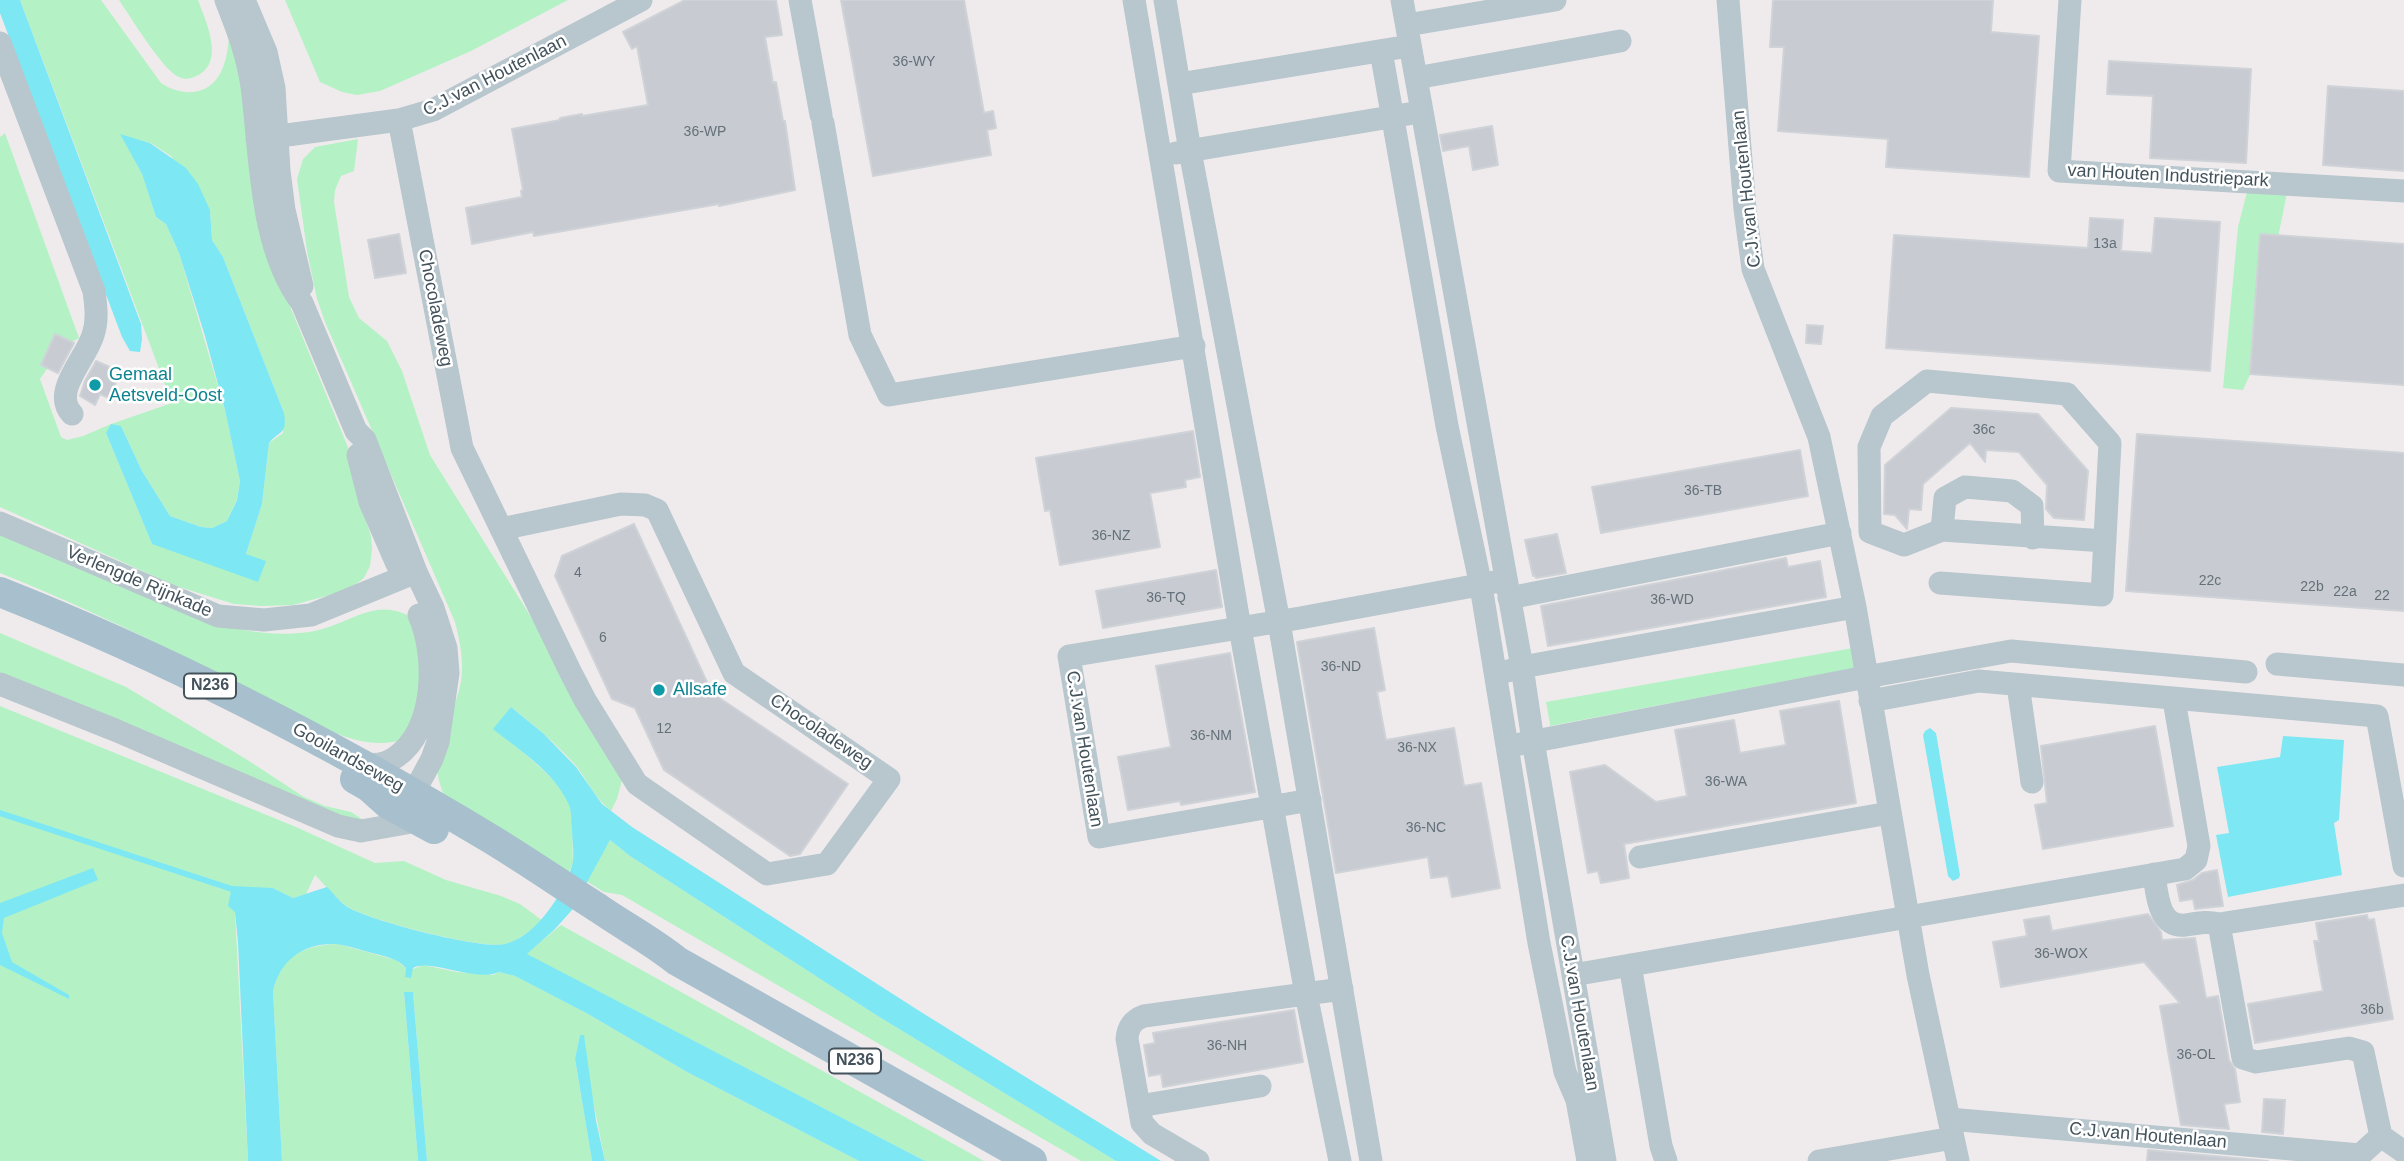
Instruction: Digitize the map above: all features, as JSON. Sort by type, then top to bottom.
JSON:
[{"type":"main road","name":"Gooilandseweg","points":[[0,592],[257,708],[352,760],[414,806],[547,883],[652,954],[677,961],[1032,1161]]},
{"type":"main road","name":"Gooilandseweg","points":[[0,610],[111,657],[223,710],[369,787],[388,804],[414,806]]},
{"type":"street","points":[[226,0],[246,57],[267,138],[302,282],[302,303],[356,431],[365,440],[426,630],[430,686],[416,737],[392,760],[379,764],[352,760]]},
{"type":"street","points":[[244,0],[266,52],[274,88],[267,138]]},
{"type":"street","name":"C.J.van Houtenlaan","points":[[267,138],[400,120],[433,110],[641,0]]},
{"type":"street","points":[[800,0],[860,335],[889,395],[1194,346]]},
{"type":"street","points":[[1134,0],[1240,628],[1306,994],[1340,1161]]},
{"type":"street","points":[[1165,0],[1190,151],[1279,622],[1371,1161]]},
{"type":"street","name":"C.J.van Houtenlaan","points":[[1402,0],[1522,667],[1532,741],[1605,1161]]},
{"type":"street","points":[[1179,84],[1381,51],[1409,36],[1555,0]]},
{"type":"street","name":"C.J.van Houtenlaan","points":[[1728,0],[1745,209],[1754,270],[1819,437],[1855,607],[1918,975],[1958,1161]]},
{"type":"street","name":"van Houten Industriepark","points":[[2070,0],[2059,171],[2404,191]]},
{"type":"street","points":[[1416,78],[1620,40]]},
{"type":"street","points":[[0,43],[94,292],[97,312],[94,332],[87,352],[64,392],[65,404],[72,414]]},
{"type":"street","name":"C.J.van Houtenlaan","points":[[1381,51],[1447,426],[1481,586],[1539,943],[1562,1059],[1577,1100],[1588,1161]]},
{"type":"street","points":[[1160,156],[1422,112]]},
{"type":"street","name":"Chocoladeweg","points":[[400,120],[462,448],[501,529],[585,700],[637,785],[767,874],[827,864],[889,779],[734,673],[657,510],[645,505],[621,503],[501,529]]},
{"type":"street","points":[[1431,323],[1459,317]]},
{"type":"street","points":[[1940,583],[2102,594],[2105,541],[2110,443],[2067,394],[1927,381],[1882,416],[1869,447],[1870,532],[1904,545],[1942,530],[2105,541]]},
{"type":"street","points":[[1447,426],[1477,420]]},
{"type":"street","points":[[1942,530],[1945,499],[1965,487],[1977,488],[2011,491],[2032,506],[2034,538]]},
{"type":"street","points":[[1465,513],[1493,508]]},
{"type":"street","name":"Verlengde Rijnkade","points":[[0,523],[218,616],[264,620],[311,615],[409,575]]},
{"type":"street","name":"C.J.van Houtenlaan","points":[[1310,800],[1098,837],[1069,656],[1481,586],[1508,588],[1840,533]]},
{"type":"street","points":[[0,684],[338,826],[361,831],[406,823],[438,742],[448,673],[446,648],[433,608],[409,575]]},
{"type":"street","points":[[1495,676],[1522,667],[1855,607]]},
{"type":"street","points":[[1506,746],[2011,651],[2246,672]]},
{"type":"street","points":[[2277,664],[2404,675]]},
{"type":"street","points":[[1870,701],[1979,681],[2377,716],[2404,866]]},
{"type":"street","points":[[2018,685],[2032,782]]},
{"type":"street","points":[[1573,975],[2185,869],[2192,865],[2199,853],[2174,700]]},
{"type":"street","points":[[1640,857],[1889,813]]},
{"type":"street","points":[[2154,874],[2159,907],[2169,920],[2183,925],[2205,921],[2219,924],[2404,895]]},
{"type":"street","points":[[2219,924],[2243,1059],[2256,1062],[2349,1048],[2363,1052],[2381,1136],[2404,1152]]},
{"type":"street","points":[[1629,965],[1661,1146],[1666,1161]]},
{"type":"street","points":[[1198,1161],[1152,1134],[1142,1123],[1127,1038],[1129,1026],[1144,1016],[1342,989]]},
{"type":"street","points":[[1139,1106],[1260,1086]]},
{"type":"street","points":[[1819,1161],[1951,1128]]},
{"type":"street","name":"C.J.van Houtenlaan","points":[[1951,1128],[2360,1154],[2381,1136]]},
{"type":"green space","points":[[20,0],[101,0],[161,83],[180,91],[198,91],[214,82],[225,60],[230,31],[282,287],[354,462],[357,495],[371,536],[370,566],[364,578],[348,590],[293,605],[234,604],[176,586],[0,507],[0,137],[5,133],[79,338],[72,342],[55,335],[49,366],[40,379],[61,437],[67,440],[83,436],[172,403]],"holes":[[[121,135],[151,143],[171,156],[210,210],[212,240],[223,257],[284,413],[283,433],[269,443],[262,504],[246,554],[152,544],[106,433],[121,426],[142,471],[170,516],[212,528],[227,521],[237,499],[240,481],[225,410],[179,253],[166,224],[156,217],[142,174]]]},
{"type":"green space","points":[[119,0],[198,0],[209,31],[212,53],[210,63],[204,71],[189,78],[174,74],[153,50]]},
{"type":"green space","points":[[285,0],[568,0],[471,51],[380,91],[357,95],[342,92],[320,82]]},
{"type":"green space","points":[[358,139],[354,171],[341,176],[335,190],[334,202],[349,297],[359,318],[387,341],[402,371],[430,455],[607,739],[624,773],[611,811],[570,759],[511,707],[494,729],[538,765],[566,798],[572,829],[573,864],[569,872],[446,802],[440,784],[438,756],[456,702],[462,674],[457,629],[325,322],[317,299],[307,251],[297,179],[303,159],[315,147]]},
{"type":"green space","points":[[2247,192],[2287,193],[2251,372],[2243,390],[2223,388],[2238,227]]},
{"type":"green space","points":[[0,534],[208,621],[245,630],[283,634],[309,632],[375,610],[401,613],[415,620],[424,667],[413,720],[398,741],[366,742],[335,733],[127,629],[0,573]]},
{"type":"green space","points":[[0,633],[126,687],[304,797],[325,806],[351,812],[362,819],[349,821],[53,693],[0,673]]},
{"type":"green space","points":[[1853,648],[1855,668],[1550,726],[1546,702]]},
{"type":"green space","points":[[0,706],[296,827],[375,863],[404,861],[446,880],[520,904],[543,921],[506,944],[474,943],[399,926],[357,911],[341,902],[315,875],[306,894],[293,898],[273,888],[235,912],[248,1161],[0,1161]]},
{"type":"green space","points":[[610,840],[630,856],[876,1015],[1116,1161],[1081,1161],[622,895],[604,892],[586,881]]},
{"type":"green space","points":[[561,925],[984,1161],[925,1161],[526,954]]},
{"type":"green space","points":[[338,944],[396,960],[406,968],[405,977],[413,969],[423,965],[457,972],[493,975],[499,972],[515,976],[588,1014],[687,1072],[859,1161],[605,1161],[580,1035],[575,1060],[592,1161],[427,1161],[413,992],[404,993],[418,1161],[282,1161],[273,992],[276,980],[281,969],[295,955],[314,947]]},
{"type":"water","points":[[0,0],[20,0],[141,324],[140,352],[130,351],[122,337],[0,13]]},
{"type":"water","points":[[120,134],[150,143],[186,168],[198,184],[210,210],[212,240],[223,257],[284,413],[284,428],[269,443],[262,504],[246,554],[266,561],[258,582],[152,544],[106,433],[111,424],[121,426],[142,471],[170,516],[212,528],[227,521],[237,500],[240,481],[205,336],[179,253],[166,224],[156,217],[142,174]]},
{"type":"water","points":[[511,707],[544,734],[576,767],[602,804],[632,827],[921,1012],[1161,1161],[1116,1161],[876,1015],[630,856],[610,840],[572,910],[527,954],[925,1161],[859,1161],[687,1072],[588,1014],[515,976],[499,972],[478,975],[421,966],[413,968],[411,978],[405,977],[406,968],[386,956],[335,944],[313,947],[294,956],[276,981],[273,992],[282,1161],[248,1161],[238,942],[235,912],[228,906],[232,886],[273,888],[293,898],[327,887],[346,906],[376,919],[473,943],[505,944],[527,933],[555,902],[572,866],[570,809],[554,781],[535,762],[493,729]]},
{"type":"water","points":[[1930,728],[1936,733],[1960,875],[1953,881],[1948,876],[1923,735]]},
{"type":"water","points":[[2283,736],[2344,740],[2339,820],[2334,823],[2342,875],[2228,897],[2216,835],[2229,833],[2217,767],[2280,757]]},
{"type":"water","points":[[93,868],[98,880],[4,918],[2,933],[12,962],[69,995],[69,999],[0,965],[0,903]]},
{"type":"water","points":[[404,992],[413,992],[427,1161],[418,1161]]},
{"type":"water","points":[[580,1035],[584,1035],[596,1121],[605,1161],[592,1161],[575,1059]]},
{"type":"building","points":[[685,0],[776,0],[782,35],[765,37],[773,83],[776,82],[785,121],[795,190],[719,206],[534,236],[533,232],[472,244],[466,208],[522,197],[512,129],[582,114],[648,105],[637,46],[632,49],[623,32]]},
{"type":"building","points":[[841,0],[964,0],[984,113],[993,111],[996,128],[987,130],[991,155],[873,176]]},
{"type":"building","points":[[1773,0],[1993,0],[1991,32],[2039,36],[2029,177],[1886,167],[1888,139],[1778,131],[1784,47],[1770,47]]},
{"type":"building","points":[[2109,61],[2251,69],[2246,163],[2150,158],[2153,96],[2107,94]]},
{"type":"building","points":[[2328,86],[2404,91],[2404,171],[2323,165]]},
{"type":"building","points":[[1492,126],[1498,165],[1473,170],[1469,146],[1443,151],[1440,135]]},
{"type":"building","points":[[2090,218],[2123,220],[2121,251],[2152,253],[2155,218],[2220,222],[2210,371],[1886,348],[1894,235],[2088,248]]},
{"type":"building","points":[[399,234],[406,273],[375,278],[368,240]]},
{"type":"building","points":[[2260,234],[2404,244],[2404,385],[2250,374]]},
{"type":"building","points":[[1807,325],[1823,326],[1821,344],[1806,343]]},
{"type":"building","points":[[55,334],[74,343],[58,373],[41,365]]},
{"type":"building","name":"Gemaal Aetsveld-Oost","points":[[96,361],[112,368],[110,372],[119,376],[109,398],[100,394],[95,405],[80,396]]},
{"type":"building","points":[[1951,408],[2038,414],[2088,471],[2084,520],[2054,518],[2046,509],[2047,485],[2019,452],[1986,450],[1985,462],[1970,443],[1923,484],[1921,510],[1909,509],[1907,529],[1895,515],[1884,514],[1885,465]]},
{"type":"building","points":[[1193,431],[1200,477],[1185,480],[1186,487],[1150,493],[1160,547],[1060,565],[1050,510],[1045,511],[1036,458]]},
{"type":"building","points":[[2137,434],[2404,453],[2404,611],[2126,591]]},
{"type":"building","points":[[1800,450],[1808,496],[1601,533],[1592,487]]},
{"type":"building","name":"Allsafe","points":[[634,524],[712,693],[848,784],[800,854],[790,856],[664,770],[635,708],[612,699],[555,576],[562,556]]},
{"type":"building","points":[[1557,534],[1566,573],[1536,578],[1533,576],[1525,540]]},
{"type":"building","points":[[1786,558],[1788,567],[1820,561],[1826,597],[1548,646],[1541,606]]},
{"type":"building","points":[[1216,570],[1222,607],[1103,628],[1096,591]]},
{"type":"building","points":[[1374,628],[1385,690],[1377,692],[1386,740],[1454,728],[1464,786],[1481,783],[1500,888],[1452,897],[1448,876],[1431,878],[1428,857],[1336,873],[1297,642]]},
{"type":"building","points":[[1230,653],[1255,792],[1181,805],[1180,801],[1128,810],[1118,757],[1171,747],[1156,666]]},
{"type":"building","points":[[1839,701],[1856,803],[1624,844],[1629,878],[1601,883],[1598,871],[1588,873],[1570,772],[1605,765],[1656,802],[1687,796],[1675,730],[1734,720],[1740,753],[1786,745],[1780,711]]},
{"type":"building","points":[[2155,726],[2173,826],[2043,849],[2035,805],[2047,803],[2041,746]]},
{"type":"building","points":[[2217,870],[2223,906],[2195,909],[2193,899],[2180,901],[2177,885],[2193,880],[2202,873]]},
{"type":"building","points":[[2148,914],[2161,932],[2162,940],[2195,938],[2206,998],[2218,996],[2229,1060],[2235,1069],[2240,1102],[2224,1104],[2229,1129],[2181,1125],[2160,1006],[2180,1003],[2144,962],[2001,987],[1993,942],[2027,936],[2024,920],[2049,916],[2052,931]]},
{"type":"building","points":[[2367,915],[2368,920],[2374,919],[2393,1019],[2255,1043],[2248,1004],[2323,991],[2314,941],[2319,941],[2316,923]]},
{"type":"building","points":[[1294,1010],[1303,1062],[1163,1087],[1161,1074],[1149,1076],[1144,1045],[1155,1043],[1153,1033]]},
{"type":"building","points":[[2264,1099],[2285,1100],[2283,1134],[2262,1132]]},
{"type":"building","points":[[2148,1150],[2268,1161],[2147,1161]]},
{"type":"waterway","points":[[0,813],[238,891]]},
{"type":"place","name":"Gemaal Aetsveld-Oost","points":[[95,385]]},
{"type":"place","name":"Allsafe","points":[[659,690]]}]
